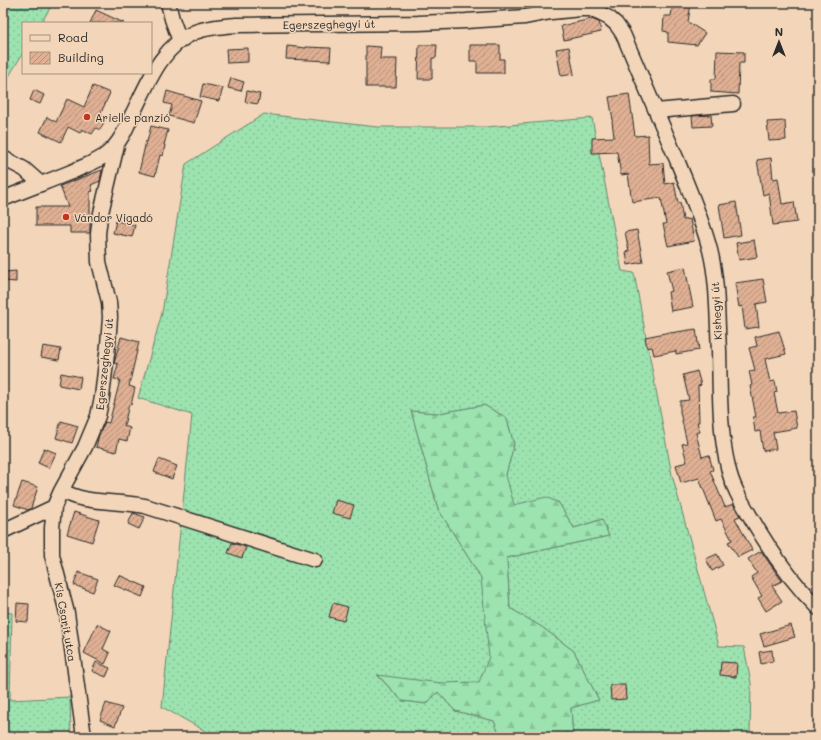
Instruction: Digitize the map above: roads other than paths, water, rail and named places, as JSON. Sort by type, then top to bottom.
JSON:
[{"type":"street","points":[[168,3],[180,40]]},
{"type":"street","name":"Egerszeghegyi út","points":[[3,199],[100,160],[118,143],[163,56],[180,40],[195,32],[236,25],[466,21],[525,10],[551,12],[603,8]]},
{"type":"street","name":"Kishegyi út","points":[[603,8],[608,18],[616,24],[623,34],[691,196],[710,250],[717,304],[723,439],[728,468],[738,496],[790,577],[818,608]]},
{"type":"street","points":[[656,111],[733,104]]},
{"type":"street","name":"Egerszeghegyi út","points":[[54,507],[98,416],[102,397],[110,318],[109,302],[99,262],[98,234],[100,217],[118,143]]},
{"type":"street","points":[[3,158],[24,170],[41,184]]},
{"type":"street","points":[[61,491],[72,496],[85,499],[145,506],[314,560]]},
{"type":"street","points":[[3,531],[54,507]]},
{"type":"street","name":"Kis Csarit utca","points":[[54,507],[52,555],[67,613],[84,737]]},
{"type":"place","name":"Arielle panzió","points":[[87,117]]},
{"type":"place","name":"Vándor Vigadó","points":[[66,217]]}]
